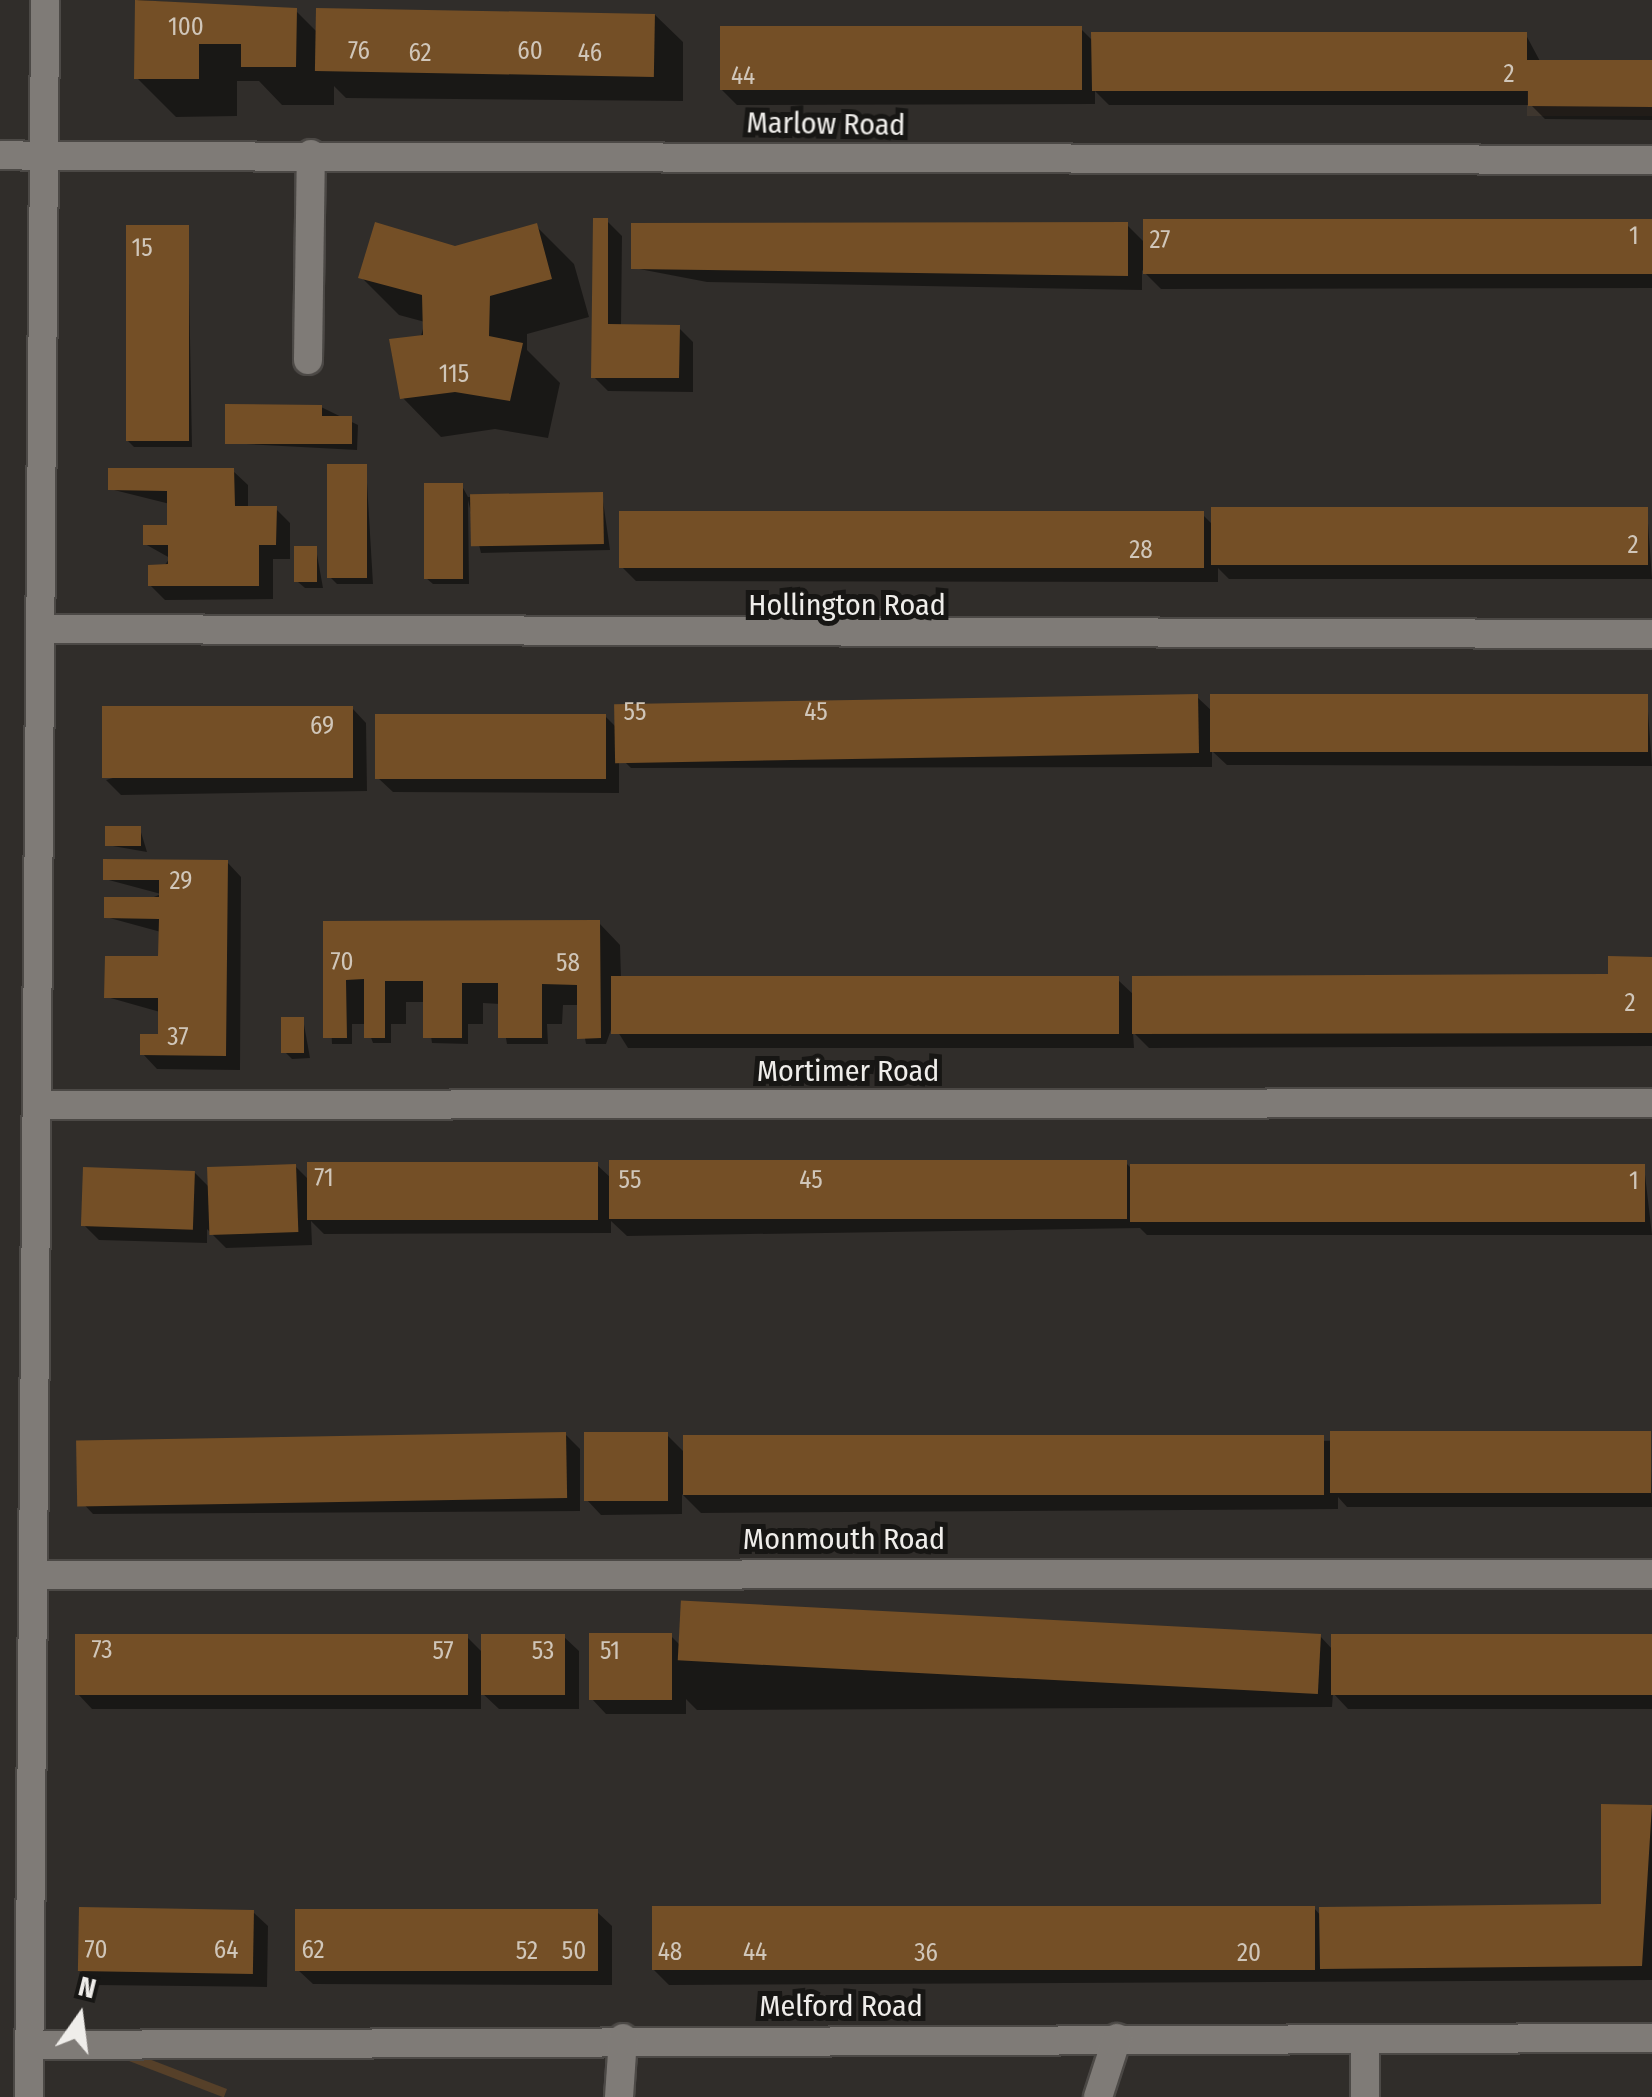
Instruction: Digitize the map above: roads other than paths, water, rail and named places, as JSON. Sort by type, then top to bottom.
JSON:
[{"type":"street","points":[[29,2097],[43,1106],[45,0]]},
{"type":"street","points":[[308,360],[310,154]]},
{"type":"street","name":"Marlow Road","points":[[0,155],[1652,160]]},
{"type":"street","name":"Hollington Road","points":[[42,629],[828,638],[1652,634]]},
{"type":"street","name":"Mortimer Road","points":[[43,1106],[1652,1102]]},
{"type":"street","name":"Monmouth Road","points":[[36,1575],[1652,1574]]},
{"type":"street","points":[[619,2097],[623,2038]]},
{"type":"street","name":"Melford Road","points":[[30,2044],[623,2038],[1652,2038]]},
{"type":"street","points":[[1098,2097],[1117,2038]]},
{"type":"street","points":[[1365,2040],[1365,2097]]}]
